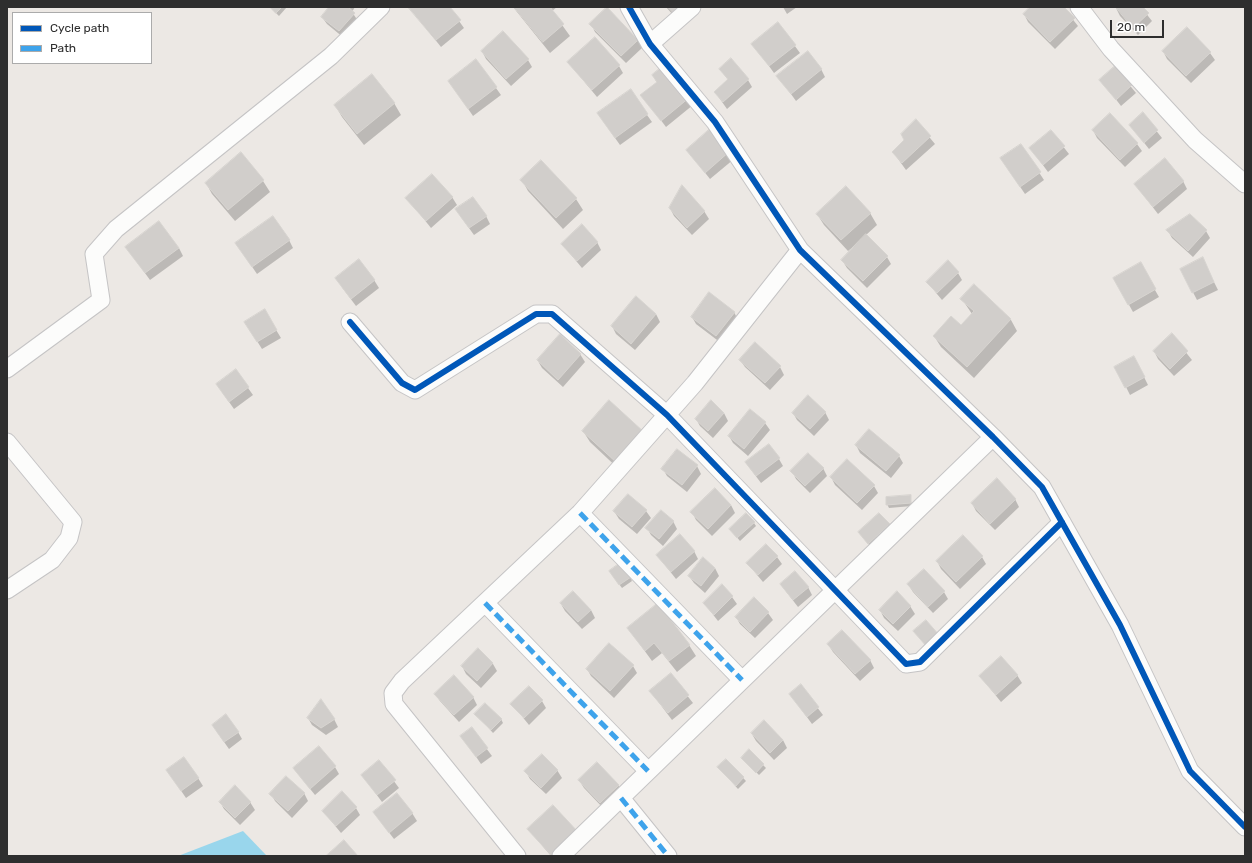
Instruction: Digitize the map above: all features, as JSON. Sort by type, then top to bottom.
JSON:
[{"type":"street","points":[[7,369],[101,300],[94,254],[116,229],[331,56],[381,7]]},
{"type":"street","points":[[629,7],[650,44],[715,122],[800,250],[993,437],[1042,487],[1120,625],[1190,771],[1245,827]]},
{"type":"street","points":[[650,44],[692,7]]},
{"type":"street","points":[[1079,7],[1111,49],[1195,140],[1245,184]]},
{"type":"street","points":[[518,856],[394,704],[393,693],[402,681],[580,513],[695,383],[800,250]]},
{"type":"street","points":[[350,322],[402,383],[416,390],[536,314],[552,314],[666,415],[836,589],[906,664],[920,662],[1062,522]]},
{"type":"street","points":[[561,856],[993,437]]},
{"type":"street","points":[[7,442],[73,522],[69,538],[52,560],[7,590]]},
{"type":"street","points":[[580,513],[742,680]]},
{"type":"street","points":[[485,602],[648,771]]},
{"type":"street","points":[[621,798],[668,856]]},
{"type":"water","points":[[243,831],[267,856],[178,856]]},
{"type":"building","points":[[270,7],[282,7],[276,13]]},
{"type":"building","points":[[329,7],[348,7],[355,13],[339,31],[321,17]]},
{"type":"building","points":[[408,7],[450,7],[461,20],[436,40]]},
{"type":"building","points":[[514,7],[550,7],[564,24],[543,42]]},
{"type":"building","points":[[607,7],[638,40],[621,56],[589,24]]},
{"type":"building","points":[[668,7],[681,7],[674,13]]},
{"type":"building","points":[[1030,7],[1064,7],[1075,18],[1050,42],[1023,14]]},
{"type":"building","points":[[1116,7],[1143,7],[1149,13],[1133,28]]},
{"type":"building","points":[[778,22],[796,45],[769,66],[751,44]]},
{"type":"building","points":[[1187,27],[1211,52],[1186,76],[1162,51]]},
{"type":"building","points":[[503,31],[529,59],[506,79],[481,51]]},
{"type":"building","points":[[595,37],[620,65],[592,90],[567,62]]},
{"type":"building","points":[[808,51],[822,69],[791,94],[776,76]]},
{"type":"building","points":[[731,58],[749,79],[723,102],[714,92],[728,79],[719,69]]},
{"type":"building","points":[[476,59],[497,87],[468,109],[448,81]]},
{"type":"building","points":[[664,65],[690,97],[661,121],[640,95],[657,82],[652,75]]},
{"type":"building","points":[[1115,66],[1132,85],[1116,100],[1099,80]]},
{"type":"building","points":[[372,74],[395,103],[357,134],[334,105]]},
{"type":"building","points":[[631,89],[648,114],[615,138],[597,113]]},
{"type":"building","points":[[1143,112],[1158,130],[1144,143],[1129,125]]},
{"type":"building","points":[[1110,113],[1138,143],[1120,160],[1092,130]]},
{"type":"building","points":[[916,119],[931,136],[902,163],[892,152],[904,140],[901,134]]},
{"type":"building","points":[[711,128],[730,151],[705,173],[686,150]]},
{"type":"building","points":[[1051,130],[1065,146],[1043,165],[1029,148]]},
{"type":"building","points":[[1021,144],[1041,172],[1020,187],[1000,158]]},
{"type":"building","points":[[241,152],[264,180],[228,210],[205,183]]},
{"type":"building","points":[[1165,158],[1184,181],[1153,207],[1134,184]]},
{"type":"building","points":[[541,160],[577,198],[556,218],[520,180]]},
{"type":"building","points":[[432,174],[453,197],[426,221],[405,198]]},
{"type":"building","points":[[682,185],[705,211],[687,228],[669,208]]},
{"type":"building","points":[[846,186],[871,213],[841,240],[816,214]]},
{"type":"building","points":[[473,197],[487,216],[469,228],[455,209]]},
{"type":"building","points":[[1190,214],[1207,230],[1188,251],[1166,230]]},
{"type":"building","points":[[273,216],[290,240],[252,267],[235,243]]},
{"type":"building","points":[[159,221],[179,248],[145,273],[125,247]]},
{"type":"building","points":[[582,224],[598,242],[577,261],[561,244]]},
{"type":"building","points":[[866,234],[888,256],[863,281],[841,260]]},
{"type":"building","points":[[1203,257],[1214,282],[1192,293],[1180,269]]},
{"type":"building","points":[[359,259],[375,280],[351,299],[335,278]]},
{"type":"building","points":[[948,260],[959,272],[937,293],[926,282]]},
{"type":"building","points":[[1141,262],[1156,289],[1128,305],[1113,278]]},
{"type":"building","points":[[974,284],[1011,319],[967,367],[933,336],[951,316],[961,325],[974,311],[960,299]]},
{"type":"building","points":[[709,292],[735,312],[716,336],[691,317]]},
{"type":"building","points":[[636,296],[656,314],[631,344],[611,326]]},
{"type":"building","points":[[265,309],[277,330],[257,342],[244,322]]},
{"type":"building","points":[[1172,333],[1188,351],[1170,369],[1153,351]]},
{"type":"building","points":[[560,334],[581,354],[558,380],[537,360]]},
{"type":"building","points":[[755,342],[781,366],[765,383],[739,360]]},
{"type":"building","points":[[1134,356],[1145,377],[1125,388],[1114,367]]},
{"type":"building","points":[[236,369],[249,387],[229,402],[216,384]]},
{"type":"building","points":[[808,395],[826,412],[810,429],[792,413]]},
{"type":"building","points":[[609,400],[645,433],[617,463],[582,431]]},
{"type":"building","points":[[711,400],[724,413],[708,431],[695,419]]},
{"type":"building","points":[[750,409],[766,422],[744,449],[728,436]]},
{"type":"building","points":[[869,429],[900,455],[886,471],[855,445]]},
{"type":"building","points":[[769,444],[780,458],[756,476],[745,462]]},
{"type":"building","points":[[677,449],[698,465],[682,485],[661,469]]},
{"type":"building","points":[[808,453],[824,468],[805,486],[790,471]]},
{"type":"building","points":[[847,459],[875,485],[857,503],[830,477]]},
{"type":"building","points":[[997,478],[1016,499],[990,524],[971,503]]},
{"type":"building","points":[[715,488],[731,505],[708,529],[690,512]]},
{"type":"building","points":[[628,494],[647,510],[632,527],[613,511]]},
{"type":"building","points":[[911,495],[911,503],[886,505],[886,497]]},
{"type":"building","points":[[661,510],[674,521],[659,539],[645,528]]},
{"type":"building","points":[[746,513],[755,522],[737,538],[729,529]]},
{"type":"building","points":[[879,513],[890,524],[868,544],[858,532]]},
{"type":"building","points":[[680,534],[695,551],[671,572],[656,555]]},
{"type":"building","points":[[963,535],[983,556],[956,582],[936,561]]},
{"type":"building","points":[[766,544],[778,556],[758,575],[746,563]]},
{"type":"building","points":[[703,557],[715,568],[701,586],[688,576]]},
{"type":"building","points":[[620,563],[631,577],[619,585],[609,571]]},
{"type":"building","points":[[924,569],[945,591],[928,607],[907,584]]},
{"type":"building","points":[[795,571],[809,587],[793,600],[780,584]]},
{"type":"building","points":[[722,584],[733,596],[714,615],[703,603]]},
{"type":"building","points":[[573,591],[591,610],[578,622],[560,603]]},
{"type":"building","points":[[897,591],[911,606],[893,624],[879,610]]},
{"type":"building","points":[[754,597],[769,612],[750,632],[735,617]]},
{"type":"building","points":[[658,603],[690,645],[669,661],[654,643],[645,651],[627,628]]},
{"type":"building","points":[[926,620],[940,636],[927,647],[913,631]]},
{"type":"building","points":[[842,630],[871,660],[855,674],[827,644]]},
{"type":"building","points":[[609,643],[634,665],[610,691],[586,669]]},
{"type":"building","points":[[478,648],[493,663],[477,681],[461,666]]},
{"type":"building","points":[[1001,656],[1018,675],[996,695],[979,676]]},
{"type":"building","points":[[671,673],[689,695],[668,713],[649,691]]},
{"type":"building","points":[[454,675],[474,697],[454,715],[434,694]]},
{"type":"building","points":[[801,684],[819,707],[807,717],[789,694]]},
{"type":"building","points":[[529,686],[543,700],[524,718],[510,704]]},
{"type":"building","points":[[321,699],[335,719],[321,728],[307,718]]},
{"type":"building","points":[[485,703],[502,719],[491,730],[474,714]]},
{"type":"building","points":[[226,714],[239,732],[224,742],[212,725]]},
{"type":"building","points":[[764,720],[783,740],[770,753],[751,733]]},
{"type":"building","points":[[472,727],[488,748],[476,757],[460,736]]},
{"type":"building","points":[[319,746],[336,766],[310,789],[293,768]]},
{"type":"building","points":[[749,749],[764,764],[756,773],[741,758]]},
{"type":"building","points":[[542,754],[558,770],[541,788],[524,771]]},
{"type":"building","points":[[184,757],[199,778],[181,791],[166,770]]},
{"type":"building","points":[[726,759],[744,777],[736,786],[717,767]]},
{"type":"building","points":[[379,760],[396,780],[377,795],[361,775]]},
{"type":"building","points":[[597,762],[619,785],[600,803],[578,780]]},
{"type":"building","points":[[286,776],[305,793],[288,811],[269,794]]},
{"type":"building","points":[[235,785],[251,802],[235,818],[219,802]]},
{"type":"building","points":[[342,791],[357,807],[336,826],[322,811]]},
{"type":"building","points":[[397,793],[413,813],[389,833],[373,812]]},
{"type":"building","points":[[553,805],[579,833],[554,856],[552,856],[527,829]]},
{"type":"building","points":[[344,840],[358,856],[326,856]]},
{"type":"marked path","points":[[580,513],[742,680]]},
{"type":"marked path","points":[[485,603],[648,771]]},
{"type":"marked path","points":[[621,798],[668,856]]},
{"type":"cycle path","points":[[629,7],[650,44],[715,122],[800,250],[993,437],[1042,487],[1120,625],[1190,771],[1245,827]]},
{"type":"cycle path","points":[[350,322],[402,383],[415,390],[536,314],[552,314],[667,415],[906,664],[920,662],[1062,522]]}]
